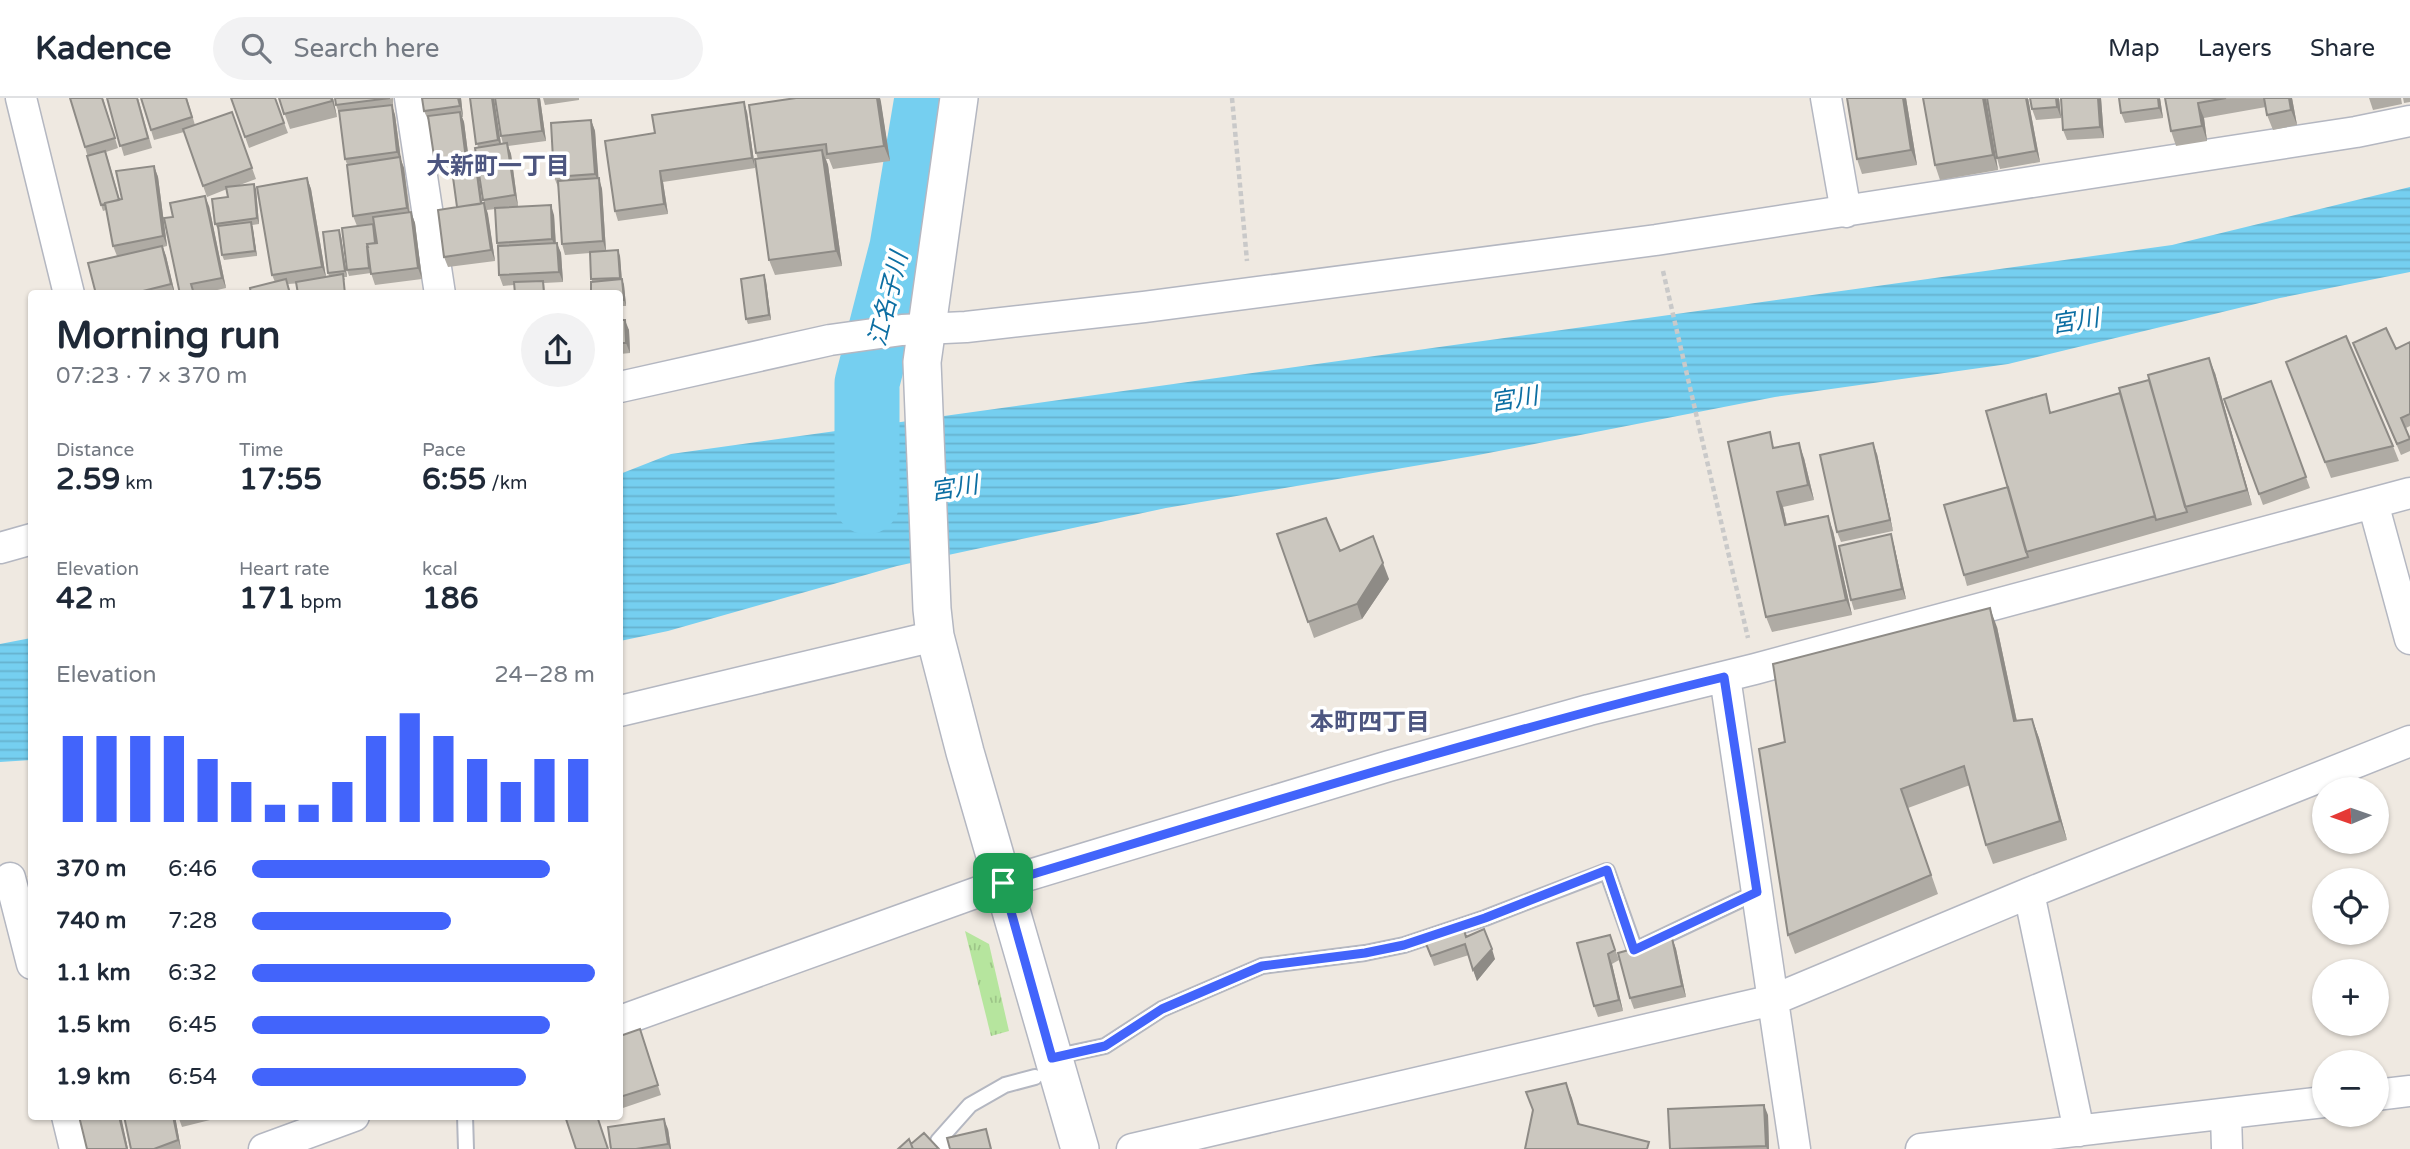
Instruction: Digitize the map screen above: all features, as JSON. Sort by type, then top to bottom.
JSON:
[{"type":"street","points":[[410,98],[439,290]]},
{"type":"street","points":[[959,98],[916,340],[933,622],[965,752],[1003,883],[1044,1067],[1080,1149]]},
{"type":"street","points":[[1826,98],[1846,212]]},
{"type":"street","points":[[20,103],[68,290]]},
{"type":"street","points":[[623,386],[830,340],[916,340],[966,327],[1643,242],[2342,134],[2410,121]]},
{"type":"street","points":[[623,1020],[1003,883],[1389,766],[1589,710],[1755,669],[2410,493]]},
{"type":"street","points":[[2373,503],[2410,639]]},
{"type":"street","points":[[0,548],[28,540]]},
{"type":"street","points":[[623,710],[933,622]]},
{"type":"street","points":[[1724,677],[1795,1149]]},
{"type":"street","points":[[1132,1149],[1773,1000],[2029,893],[2410,741]]},
{"type":"street","points":[[14,878],[28,945]]},
{"type":"street","points":[[2029,893],[2062,1138]]},
{"type":"street","points":[[2389,1093],[2410,1091]]},
{"type":"street","points":[[1921,1149],[2062,1138],[2312,1103]]},
{"type":"street","points":[[2226,1114],[2227,1149]]},
{"type":"street","points":[[68,1120],[75,1149]]},
{"type":"street","points":[[278,1135],[338,1120]]},
{"type":"lane","points":[[945,1149],[938,1141],[970,1105],[1044,1067],[1105,1046],[1162,1009],[1262,966],[1365,953],[1404,945],[1485,918],[1607,870],[1634,950],[1757,892]]},
{"type":"lane","points":[[464,1120],[466,1149]]},
{"type":"path","points":[[1232,98],[1249,293]]},
{"type":"path","points":[[1663,274],[1755,669]]},
{"type":"green space","points":[[965,931],[989,944],[1009,1031],[991,1036]]},
{"type":"water","name":"宮川","points":[[2410,187],[2410,272],[2280,298],[2008,364],[1775,397],[1473,456],[1166,508],[897,566],[668,631],[623,640],[623,473],[671,454],[2172,245]]},
{"type":"water","points":[[28,639],[28,760],[0,762],[0,644]]},
{"type":"building","points":[[70,98],[102,98],[115,138],[85,147]]},
{"type":"building","points":[[107,98],[137,98],[148,138],[120,146]]},
{"type":"building","points":[[141,98],[186,98],[192,117],[151,130]]},
{"type":"building","points":[[231,98],[275,98],[284,123],[245,137]]},
{"type":"building","points":[[279,98],[331,98],[332,101],[284,114]]},
{"type":"building","points":[[335,98],[390,98],[336,105]]},
{"type":"building","points":[[422,98],[458,98],[460,106],[424,111]]},
{"type":"building","points":[[470,98],[492,98],[498,140],[476,144]]},
{"type":"building","points":[[495,98],[538,98],[542,131],[501,136]]},
{"type":"building","points":[[796,98],[877,98],[884,146],[827,154],[826,144],[756,153],[749,105]]},
{"type":"building","points":[[1847,98],[1903,98],[1911,150],[1857,159]]},
{"type":"building","points":[[1923,98],[1983,98],[1993,155],[1935,165]]},
{"type":"building","points":[[1987,98],[2026,98],[2036,151],[1997,158]]},
{"type":"building","points":[[2030,98],[2056,98],[2057,107],[2032,109]]},
{"type":"building","points":[[2061,98],[2098,98],[2100,127],[2063,130]]},
{"type":"building","points":[[2119,98],[2158,98],[2159,108],[2121,113]]},
{"type":"building","points":[[2165,98],[2226,98],[2198,103],[2202,126],[2171,131]]},
{"type":"building","points":[[2264,98],[2289,98],[2291,110],[2267,115]]},
{"type":"building","points":[[744,102],[752,158],[660,171],[664,204],[615,211],[605,141],[655,133],[652,115]]},
{"type":"building","points":[[392,105],[397,152],[345,159],[339,111]]},
{"type":"building","points":[[232,112],[252,168],[203,186],[183,129]]},
{"type":"building","points":[[460,112],[466,159],[435,163],[428,116]]},
{"type":"building","points":[[591,120],[595,174],[554,177],[551,123]]},
{"type":"building","points":[[507,143],[515,195],[483,200],[475,148]]},
{"type":"building","points":[[822,150],[836,251],[769,260],[755,159]]},
{"type":"building","points":[[105,151],[119,200],[101,205],[87,156]]},
{"type":"building","points":[[400,157],[407,208],[353,216],[347,165]]},
{"type":"building","points":[[154,166],[163,236],[113,246],[105,203],[122,199],[116,171]]},
{"type":"building","points":[[476,167],[481,204],[457,207],[452,170]]},
{"type":"building","points":[[307,178],[322,267],[272,275],[257,187]]},
{"type":"building","points":[[599,178],[603,241],[562,244],[558,181]]},
{"type":"building","points":[[254,184],[257,218],[215,224],[212,199],[228,197],[226,187]]},
{"type":"building","points":[[205,196],[222,278],[191,284],[193,290],[179,290],[164,218],[173,217],[170,203]]},
{"type":"building","points":[[484,203],[491,250],[444,257],[438,210]]},
{"type":"building","points":[[551,205],[552,239],[497,243],[495,208]]},
{"type":"building","points":[[411,212],[418,268],[371,274],[367,244],[377,243],[373,217]]},
{"type":"building","points":[[251,222],[255,251],[222,255],[218,226]]},
{"type":"building","points":[[373,224],[375,243],[367,244],[369,268],[347,270],[342,228]]},
{"type":"building","points":[[339,230],[345,271],[328,273],[323,232]]},
{"type":"building","points":[[557,243],[559,272],[499,275],[498,246]]},
{"type":"building","points":[[162,246],[171,284],[147,290],[95,290],[88,263]]},
{"type":"building","points":[[618,250],[620,278],[591,279],[590,252]]},
{"type":"building","points":[[343,274],[345,290],[297,290],[296,282]]},
{"type":"building","points":[[764,275],[769,315],[746,319],[741,279]]},
{"type":"building","points":[[286,279],[289,290],[250,290]]},
{"type":"building","points":[[622,279],[624,300],[623,290],[591,290],[591,282]]},
{"type":"building","points":[[543,281],[544,290],[515,290],[514,282]]},
{"type":"building","points":[[623,320],[625,320],[626,343],[623,343]]},
{"type":"building","points":[[2386,328],[2396,349],[2410,342],[2410,414],[2401,418],[2410,439],[2397,444],[2353,343]]},
{"type":"building","points":[[2346,336],[2393,446],[2325,462],[2286,362]]},
{"type":"building","points":[[2209,358],[2247,490],[2185,507],[2148,375]]},
{"type":"building","points":[[2149,380],[2187,512],[2156,520],[2119,388]]},
{"type":"building","points":[[2271,381],[2306,477],[2259,494],[2224,399]]},
{"type":"building","points":[[2120,393],[2155,516],[2026,552],[1986,411],[2046,394],[2050,413]]},
{"type":"building","points":[[1770,432],[1773,448],[1799,443],[1808,485],[1777,492],[1785,525],[1828,516],[1846,600],[1766,617],[1728,442]]},
{"type":"building","points":[[1873,443],[1890,520],[1837,532],[1820,455]]},
{"type":"building","points":[[2008,487],[2028,557],[1964,575],[1944,505]]},
{"type":"building","points":[[1326,518],[1340,551],[1373,536],[1383,563],[1357,604],[1308,622],[1277,534]]},
{"type":"building","points":[[1891,534],[1902,589],[1851,600],[1839,546]]},
{"type":"building","points":[[1990,608],[2014,721],[2032,719],[2060,821],[1986,845],[1964,766],[1901,789],[1931,875],[1788,935],[1759,749],[1785,742],[1773,664]]},
{"type":"building","points":[[1461,920],[1466,937],[1484,929],[1492,949],[1473,970],[1465,944],[1431,956],[1422,934]]},
{"type":"building","points":[[1610,935],[1615,950],[1608,954],[1619,1000],[1594,1006],[1577,943]]},
{"type":"building","points":[[1672,938],[1682,986],[1630,998],[1618,953]]},
{"type":"building","points":[[640,1029],[658,1085],[623,1096],[623,1035]]},
{"type":"building","points":[[1566,1083],[1578,1124],[1649,1142],[1647,1149],[1525,1149],[1533,1110],[1526,1092]]},
{"type":"building","points":[[1764,1105],[1766,1146],[1670,1149],[1668,1109]]},
{"type":"building","points":[[664,1119],[668,1144],[636,1149],[611,1149],[608,1127]]},
{"type":"building","points":[[80,1120],[120,1120],[127,1149],[87,1149]]},
{"type":"building","points":[[125,1120],[174,1120],[178,1140],[154,1149],[131,1149]]},
{"type":"building","points":[[566,1120],[598,1120],[608,1149],[576,1149]]},
{"type":"building","points":[[986,1129],[991,1149],[950,1149],[947,1138]]},
{"type":"building","points":[[924,1133],[939,1149],[913,1149],[911,1144]]},
{"type":"building","points":[[909,1139],[913,1149],[898,1149]]},
{"type":"waterway","name":"江名子川","points":[[867,502],[867,383],[902,247],[927,98]]},
{"type":"district","name":"大新町一丁目","points":[[498,166]]},
{"type":"district","name":"本町四丁目","points":[[1370,722]]},
{"type":"route","points":[[1724,677],[1757,892],[1634,950],[1607,870],[1485,918],[1404,945],[1365,953],[1262,966],[1162,1009],[1105,1046],[1052,1058],[1003,883],[1389,766],[1589,710],[1724,677]]}]
